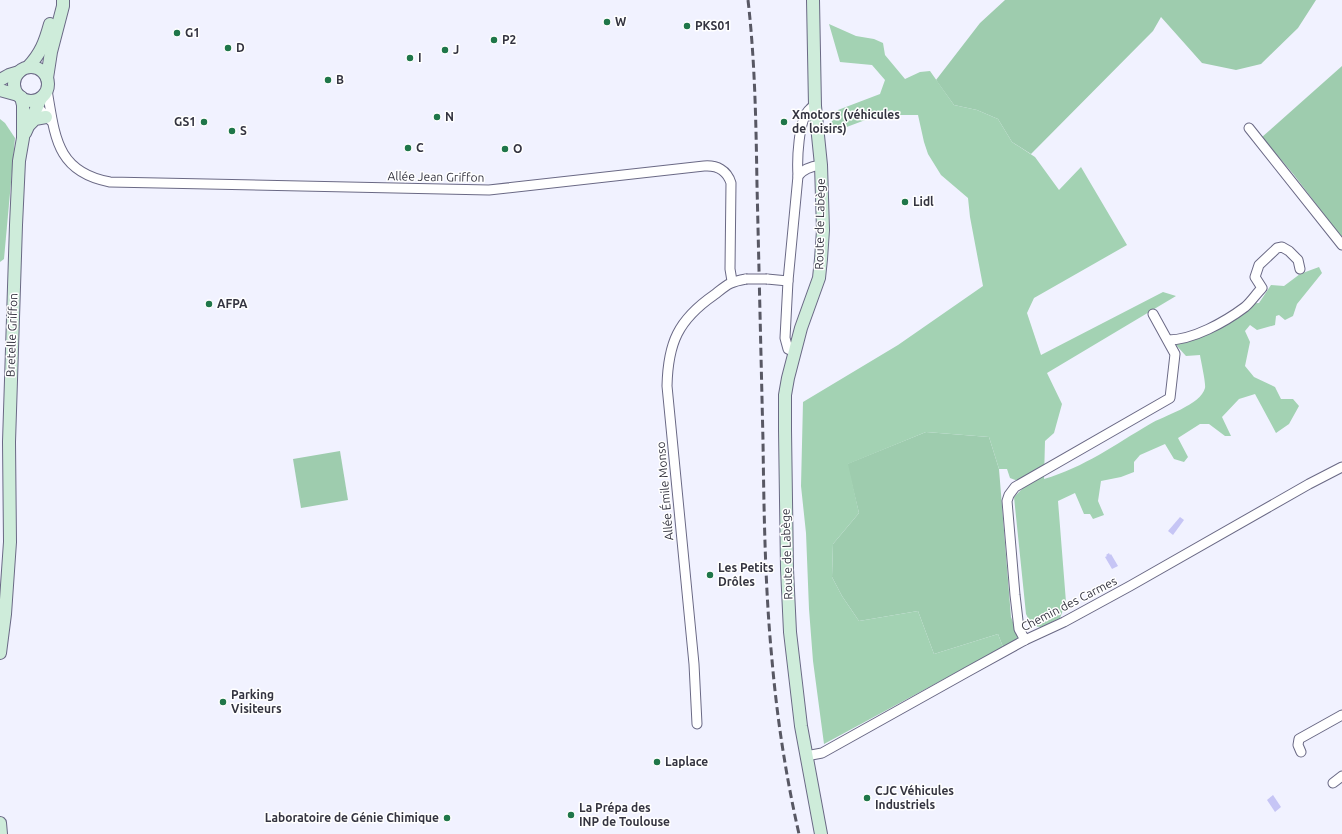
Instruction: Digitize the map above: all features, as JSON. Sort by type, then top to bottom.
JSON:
[{"type":"main road","points":[[33,98],[14,86],[16,76],[39,55],[58,0]]},
{"type":"main road","points":[[33,98],[48,86],[47,78],[51,52],[63,6],[62,0]]},
{"type":"main road","name":"Route de Labège","points":[[813,0],[815,106],[821,164],[823,230],[819,278],[794,352],[785,395],[785,451],[787,569],[790,632],[798,704],[821,834]]},
{"type":"main road","points":[[0,80],[23,70],[37,68],[45,74],[47,78]]},
{"type":"main road","points":[[0,90],[33,98]]},
{"type":"main road","name":"Bretelle Griffon","points":[[23,138],[30,124],[33,98]]},
{"type":"main road","name":"Bretelle Griffon","points":[[0,653],[9,564],[9,442],[19,161],[23,138],[23,105],[33,98]]},
{"type":"main road","points":[[30,124],[35,119],[49,119]]},
{"type":"main road","points":[[0,823],[1,834]]},
{"type":"street","name":"Allée Jean Griffon","points":[[33,98],[49,119]]},
{"type":"street","name":"Allée Jean Griffon","points":[[33,98],[49,119],[62,152],[75,168],[90,177],[110,182],[489,190],[714,166],[727,174],[731,183],[730,269],[732,281]]},
{"type":"street","name":"Route de Labège","points":[[794,352],[788,349],[785,338],[788,280],[798,176],[797,165],[804,117],[809,109],[815,106]]},
{"type":"street","points":[[1248,128],[1342,245]]},
{"type":"street","name":"Route de Labège","points":[[798,176],[801,172],[821,164]]},
{"type":"street","points":[[1168,340],[1177,340],[1215,326],[1245,306],[1262,288],[1255,277],[1259,266],[1277,248],[1282,247],[1290,251],[1298,260],[1300,269]]},
{"type":"street","points":[[732,281],[746,279],[788,280]]},
{"type":"street","name":"Allée Émile Monso","points":[[697,724],[694,664],[667,386],[668,368],[671,350],[676,335],[683,323],[704,302],[732,281]]},
{"type":"street","points":[[1025,640],[1019,629],[1015,595],[1007,501],[1009,494],[1014,487],[1170,398],[1175,354],[1153,314]]},
{"type":"street","name":"Chemin des Carmes","points":[[806,756],[822,753],[1025,640],[1064,622],[1130,586],[1309,484],[1342,467]]},
{"type":"street","points":[[1301,752],[1298,745],[1299,739],[1342,715]]},
{"type":"street","points":[[1332,783],[1342,776]]},
{"type":"green space","points":[[1005,0],[1316,0],[1298,28],[1261,64],[1236,70],[1202,63],[1161,17],[1153,31],[1031,154],[1012,142],[998,119],[977,110],[954,105],[936,80],[980,23]]},
{"type":"green space","points":[[829,24],[856,36],[874,39],[883,43],[885,55],[905,79],[920,72],[930,71],[954,105],[977,110],[998,119],[1012,142],[1035,157],[1059,190],[1081,167],[1127,245],[1034,298],[1027,313],[1041,355],[1163,292],[1176,296],[1047,373],[1062,404],[1054,433],[1045,441],[1044,479],[1086,462],[1150,424],[1197,400],[1205,388],[1200,355],[1186,356],[1176,345],[1185,335],[1214,324],[1244,304],[1259,303],[1271,285],[1284,286],[1300,274],[1319,267],[1322,273],[1297,304],[1293,316],[1285,320],[1279,315],[1276,316],[1275,325],[1257,330],[1250,325],[1245,331],[1250,342],[1245,366],[1254,377],[1275,387],[1281,399],[1293,399],[1299,406],[1289,424],[1276,433],[1255,394],[1239,399],[1222,417],[1231,436],[1225,436],[1209,424],[1200,424],[1178,438],[1188,457],[1184,462],[1174,459],[1165,444],[1140,455],[1134,462],[1134,472],[1121,477],[1101,481],[1098,501],[1104,515],[1093,519],[1090,514],[1084,514],[1075,493],[1058,501],[1066,602],[1060,618],[1041,627],[1032,626],[1026,614],[1014,497],[1023,488],[1021,482],[1010,478],[1007,469],[999,469],[989,437],[926,432],[848,464],[859,513],[833,544],[832,577],[842,596],[859,621],[918,611],[934,654],[998,634],[1003,647],[824,744],[813,661],[806,533],[801,486],[803,402],[898,345],[983,286],[970,217],[968,198],[941,175],[928,154],[918,115],[900,115],[892,110],[836,131],[831,123],[838,110],[880,94],[885,80],[872,65],[840,62]]},
{"type":"green space","points":[[1342,66],[1342,238],[1294,175],[1262,137]]},
{"type":"green space","points":[[0,119],[5,123],[15,138],[4,259],[0,262]]},
{"type":"green space","points":[[926,432],[989,437],[999,469],[1011,617],[1019,638],[1003,647],[998,634],[934,654],[918,611],[859,621],[842,596],[832,577],[833,544],[859,513],[847,464]]},
{"type":"green space","points":[[340,451],[348,500],[301,508],[293,459]]},
{"type":"water","points":[[1180,517],[1184,520],[1173,535],[1168,531]]},
{"type":"water","points":[[1109,553],[1118,566],[1112,569],[1105,557]]},
{"type":"water","points":[[1273,795],[1281,807],[1275,812],[1267,800]]},
{"type":"railway","points":[[748,0],[756,115],[766,578],[779,726],[799,834]]},
{"type":"place","name":"W","points":[[607,22]]},
{"type":"place","name":"PKS01","points":[[687,26]]},
{"type":"place","name":"G1","points":[[177,33]]},
{"type":"place","name":"P2","points":[[494,40]]},
{"type":"place","name":"D","points":[[228,48]]},
{"type":"place","name":"J","points":[[445,50]]},
{"type":"place","name":"I","points":[[410,58]]},
{"type":"place","name":"B","points":[[328,80]]},
{"type":"place","name":"N","points":[[437,117]]},
{"type":"place","name":"GS1","points":[[204,122]]},
{"type":"place","name":"Xmotors (véhicules de loisirs)","points":[[784,122]]},
{"type":"place","name":"S","points":[[232,131]]},
{"type":"place","name":"C","points":[[408,148]]},
{"type":"place","name":"O","points":[[505,149]]},
{"type":"place","name":"Lidl","points":[[905,202]]},
{"type":"place","name":"AFPA","points":[[209,304]]},
{"type":"place","name":"Les Petits Drôles","points":[[710,575]]},
{"type":"place","name":"Parking Visiteurs","points":[[223,702]]},
{"type":"place","name":"Laplace","points":[[657,762]]},
{"type":"place","name":"CJC Véhicules Industriels","points":[[867,798]]},
{"type":"place","name":"La Prépa des INP de Toulouse","points":[[571,815]]},
{"type":"place","name":"Laboratoire de Génie Chimique","points":[[447,818]]}]
